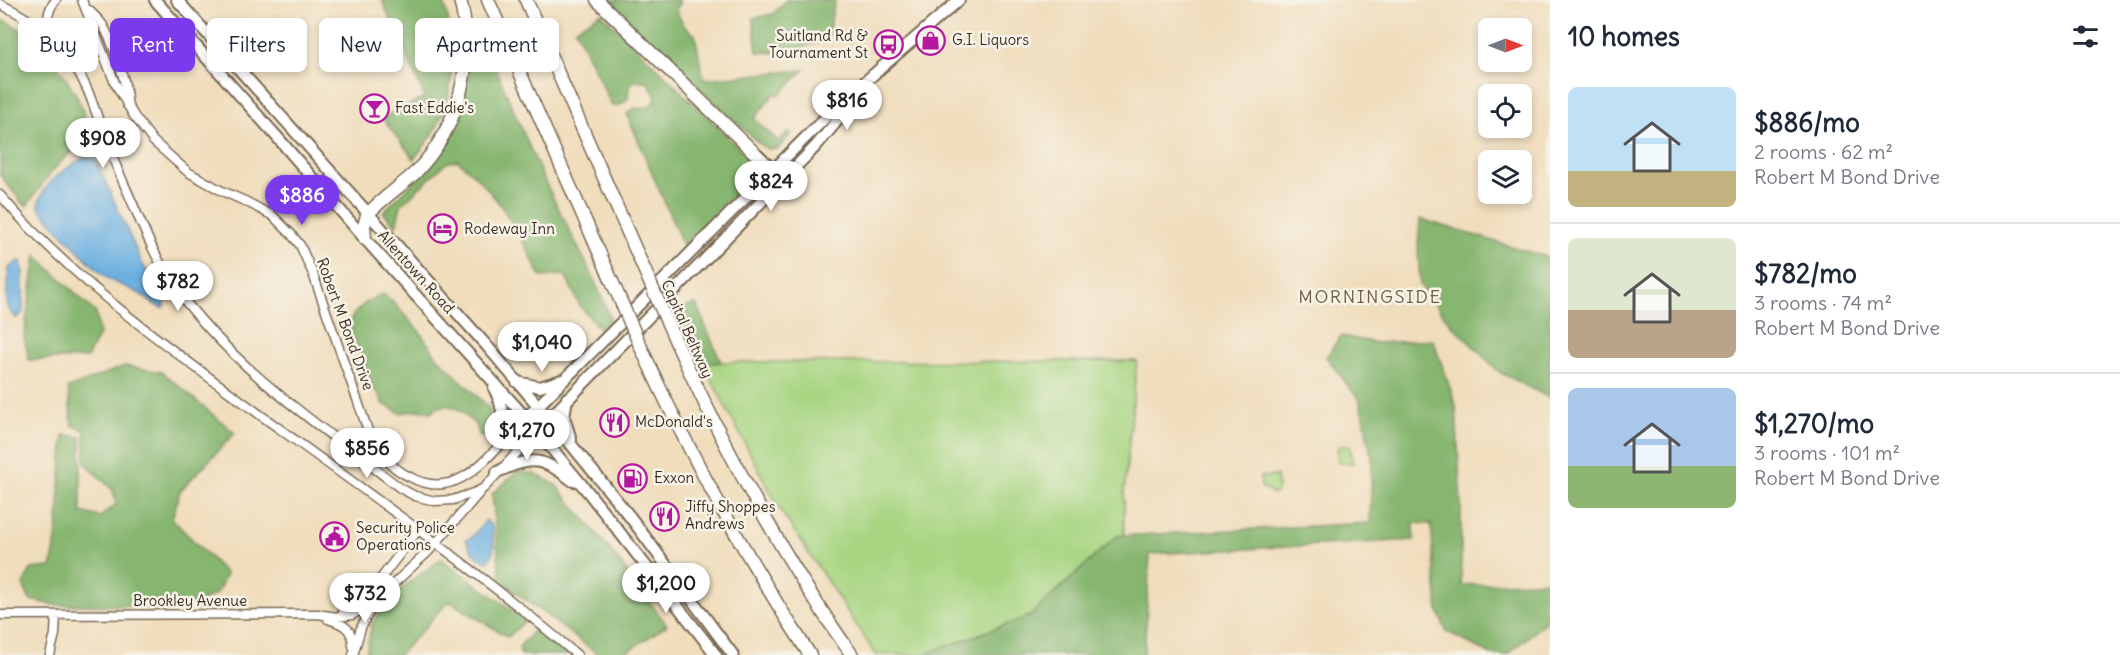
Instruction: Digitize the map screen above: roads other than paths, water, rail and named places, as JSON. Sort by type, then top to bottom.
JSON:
[{"type":"highway","points":[[365,239],[365,220],[369,213],[417,170],[438,143],[450,122],[462,89],[466,69],[466,27],[460,0]]},
{"type":"highway","points":[[488,0],[681,433],[718,505],[780,610],[810,655]]},
{"type":"highway","name":"Capital Beltway","points":[[526,0],[696,388],[749,490],[811,595],[852,655]]},
{"type":"highway","points":[[597,0],[771,170],[779,184]]},
{"type":"main road","name":"Allentown Road","points":[[155,0],[526,418],[588,492],[716,655]]},
{"type":"main road","name":"Allentown Road","points":[[177,0],[369,213],[574,448],[631,518],[733,655]]},
{"type":"main road","points":[[526,418],[835,108],[959,0]]},
{"type":"main road","points":[[537,431],[816,146],[843,114],[862,85]]},
{"type":"main road","points":[[485,372],[501,402],[503,411],[500,444]]},
{"type":"main road","points":[[517,382],[540,387],[568,377]]},
{"type":"main road","points":[[567,398],[564,421],[574,448]]},
{"type":"main road","points":[[497,472],[525,462],[541,462],[558,470],[588,492]]},
{"type":"main road","points":[[693,626],[704,618]]},
{"type":"street","points":[[48,18],[56,0]]},
{"type":"street","points":[[0,4],[27,18]]},
{"type":"street","name":"Robert M Bond Drive","points":[[85,4],[112,76],[128,105],[153,141],[179,165],[215,188],[265,211],[291,234],[306,255],[371,439],[384,458],[414,480],[431,485],[450,484],[468,476],[526,418]]},
{"type":"street","points":[[78,72],[110,151],[164,270],[211,331],[272,389],[409,494],[422,499],[443,501],[465,496],[483,488]]},
{"type":"street","points":[[0,195],[44,243],[92,286],[208,376],[437,543],[535,619],[577,655]]},
{"type":"street","points":[[353,652],[375,602],[437,543],[497,472],[537,431]]},
{"type":"street","points":[[359,636],[351,622],[341,614],[358,606],[365,599],[418,530]]},
{"type":"street","name":"Brookley Avenue","points":[[0,615],[341,614],[359,612],[375,602]]},
{"type":"street","points":[[317,614],[347,627],[353,637],[353,652]]},
{"type":"street","points":[[50,655],[55,634],[56,615]]},
{"type":"water","points":[[89,156],[96,161],[143,265],[164,301],[163,308],[107,278],[80,253],[39,208],[43,192],[49,184],[65,169]]},
{"type":"water","points":[[21,261],[23,272],[23,311],[17,318],[9,308],[7,295],[9,268]]},
{"type":"water","points":[[486,520],[492,526],[494,540],[493,554],[488,561],[477,556],[466,540],[472,537]]},
{"type":"place","name":"G.I. Liquors","points":[[931,40]]},
{"type":"place","name":"Suitland Rd & Tournament St","points":[[889,45]]},
{"type":"place","name":"Fast Eddie's","points":[[374,108]]},
{"type":"place","name":"Rodeway Inn","points":[[443,229]]},
{"type":"place","name":"McDonald's","points":[[614,422]]},
{"type":"place","name":"Exxon","points":[[633,478]]},
{"type":"place","name":"Jiffy Shoppes Andrews","points":[[664,516]]},
{"type":"place","name":"Security Police Operations","points":[[335,537]]},
{"type":"district","name":"MORNINGSIDE","points":[[1370,297]]}]
